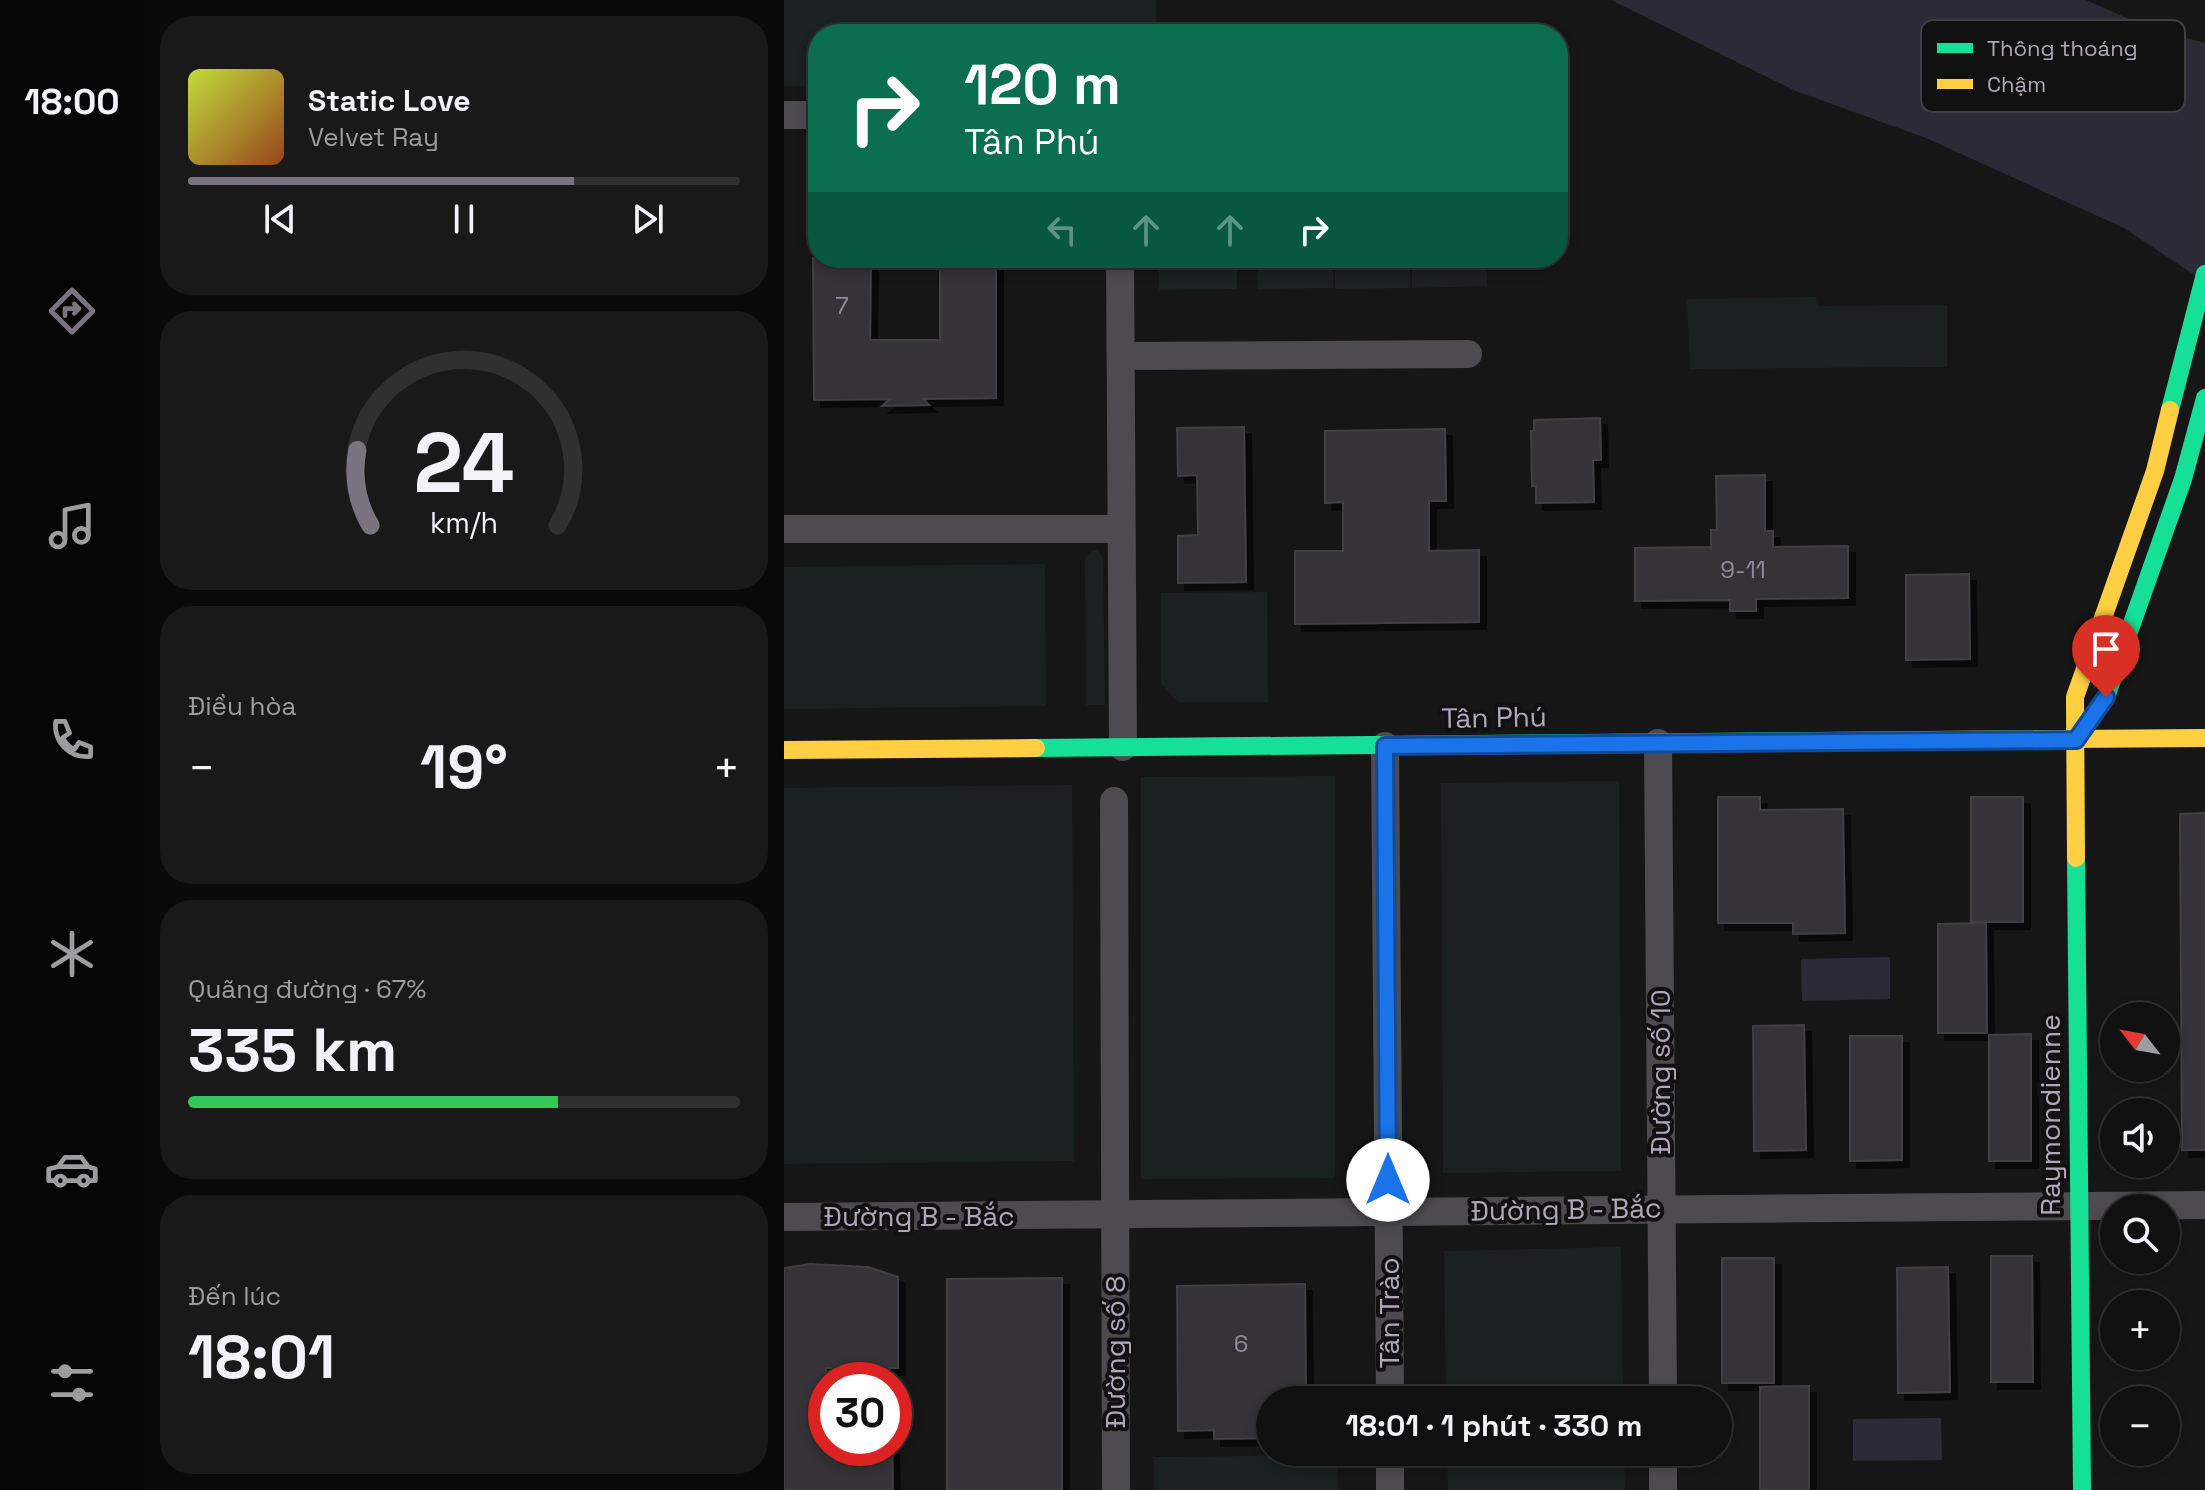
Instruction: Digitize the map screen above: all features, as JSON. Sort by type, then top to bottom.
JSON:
[{"type":"street","points":[[784,115],[808,115]]},
{"type":"street","points":[[1120,268],[1123,747]]},
{"type":"street","name":"Raymondienne","points":[[2082,1490],[2075,697],[2155,471],[2205,274]]},
{"type":"street","points":[[1121,356],[1468,354]]},
{"type":"street","points":[[2076,740],[2106,697],[2183,479],[2205,398]]},
{"type":"street","points":[[784,529],[1121,529]]},
{"type":"street","name":"Tân Phú","points":[[784,750],[2205,738]]},
{"type":"street","name":"Đường số 10","points":[[1658,743],[1663,1386]]},
{"type":"street","name":"Tân Trào","points":[[1385,746],[1390,1386]]},
{"type":"street","name":"Đường số 8","points":[[1114,801],[1116,1490]]},
{"type":"street","name":"Đường B - Bắc","points":[[784,1217],[2205,1205]]},
{"type":"street","points":[[1390,1466],[1390,1490]]},
{"type":"street","points":[[1663,1466],[1663,1490]]},
{"type":"shaded area","points":[[784,0],[1156,0],[1156,24],[808,24],[808,86],[784,86]]},
{"type":"shaded area","points":[[1611,0],[2086,0],[2131,20],[1921,20],[1921,112],[2185,112],[2185,38],[2205,43],[2205,282],[2124,228],[1926,138],[1796,91]]},
{"type":"shaded area","points":[[1158,268],[1237,268],[1237,289],[1159,290]]},
{"type":"shaded area","points":[[1258,268],[1333,268],[1333,288],[1258,289]]},
{"type":"shaded area","points":[[1335,268],[1410,268],[1410,288],[1335,289]]},
{"type":"shaded area","points":[[1412,268],[1487,268],[1487,286],[1412,288]]},
{"type":"shaded area","points":[[1816,297],[1817,306],[1947,305],[1947,367],[1690,369],[1687,299]]},
{"type":"shaded area","points":[[1097,550],[1103,558],[1105,705],[1086,705],[1085,558]]},
{"type":"shaded area","points":[[1045,564],[1046,706],[784,709],[784,567]]},
{"type":"shaded area","points":[[1267,592],[1268,702],[1178,702],[1161,684],[1161,593]]},
{"type":"shaded area","points":[[1335,776],[1335,1178],[1141,1179],[1141,777]]},
{"type":"shaded area","points":[[1619,781],[1621,1171],[1443,1173],[1441,783]]},
{"type":"shaded area","points":[[1072,785],[1074,1161],[784,1164],[784,788]]},
{"type":"shaded area","points":[[1890,957],[1890,999],[1802,1001],[1801,959]]},
{"type":"shaded area","points":[[1621,1247],[1623,1386],[1446,1386],[1444,1251]]},
{"type":"shaded area","points":[[1941,1418],[1942,1460],[1853,1461],[1853,1419]]},
{"type":"shaded area","points":[[1256,1456],[1256,1466],[1337,1466],[1338,1490],[1154,1490],[1154,1457]]},
{"type":"shaded area","points":[[1447,1466],[1624,1466],[1625,1490],[1448,1490]]},
{"type":"building","points":[[813,268],[871,268],[870,340],[940,340],[940,268],[996,268],[996,398],[923,399],[929,405],[882,406],[890,399],[814,400]]},
{"type":"building","points":[[1600,418],[1601,460],[1593,460],[1594,502],[1536,503],[1536,486],[1532,486],[1531,431],[1534,431],[1534,420]]},
{"type":"building","points":[[1244,427],[1246,582],[1178,583],[1178,536],[1198,535],[1197,475],[1178,476],[1177,428]]},
{"type":"building","points":[[1445,429],[1446,501],[1429,501],[1429,551],[1479,550],[1479,622],[1295,624],[1295,551],[1343,551],[1343,502],[1325,503],[1325,431]]},
{"type":"building","points":[[1765,475],[1765,531],[1773,531],[1773,547],[1848,546],[1848,598],[1756,599],[1756,611],[1730,611],[1730,600],[1635,601],[1635,548],[1711,547],[1711,530],[1717,530],[1716,476]]},
{"type":"building","points":[[1969,574],[1970,659],[1906,660],[1906,575]]},
{"type":"building","points":[[1718,797],[1760,797],[1760,810],[1843,809],[1845,933],[1793,934],[1793,923],[1718,923]]},
{"type":"building","points":[[1971,797],[2023,797],[2023,922],[1971,922]]},
{"type":"building","points":[[2205,813],[2205,1150],[2182,1150],[2180,814]]},
{"type":"building","points":[[1986,923],[1987,1033],[1938,1033],[1938,924]]},
{"type":"building","points":[[1804,1025],[1806,1150],[1754,1151],[1753,1026]]},
{"type":"building","points":[[2031,1034],[2031,1161],[1989,1161],[1989,1035]]},
{"type":"building","points":[[1850,1036],[1902,1036],[1902,1160],[1850,1161]]},
{"type":"building","points":[[1991,1256],[2032,1256],[2033,1382],[1991,1382]]},
{"type":"building","points":[[1722,1258],[1774,1258],[1774,1383],[1722,1383]]},
{"type":"building","points":[[810,1264],[868,1267],[898,1277],[898,1362],[808,1362],[808,1466],[892,1466],[893,1490],[784,1490],[784,1268]]},
{"type":"building","points":[[1948,1267],[1950,1392],[1898,1393],[1897,1268]]},
{"type":"building","points":[[1062,1278],[1062,1490],[947,1490],[947,1279]]},
{"type":"building","points":[[1305,1284],[1306,1386],[1256,1386],[1256,1438],[1214,1439],[1214,1430],[1178,1431],[1177,1286]]},
{"type":"building","points":[[1809,1386],[1809,1490],[1760,1490],[1760,1387]]},
{"type":"traffic: fast","points":[[2170,410],[2205,274]]},
{"type":"traffic: fast","points":[[2076,740],[2106,697],[2183,479],[2205,398]]},
{"type":"traffic: fast","points":[[1036,748],[1923,740]]},
{"type":"traffic: fast","points":[[2076,858],[2082,1490]]},
{"type":"traffic: slow","points":[[2076,858],[2075,697],[2155,471],[2170,410]]},
{"type":"traffic: slow","points":[[1923,740],[2205,738]]},
{"type":"traffic: slow","points":[[784,750],[1036,748]]},
{"type":"route","points":[[1388,1180],[1385,746],[2076,740],[2106,697]]}]
